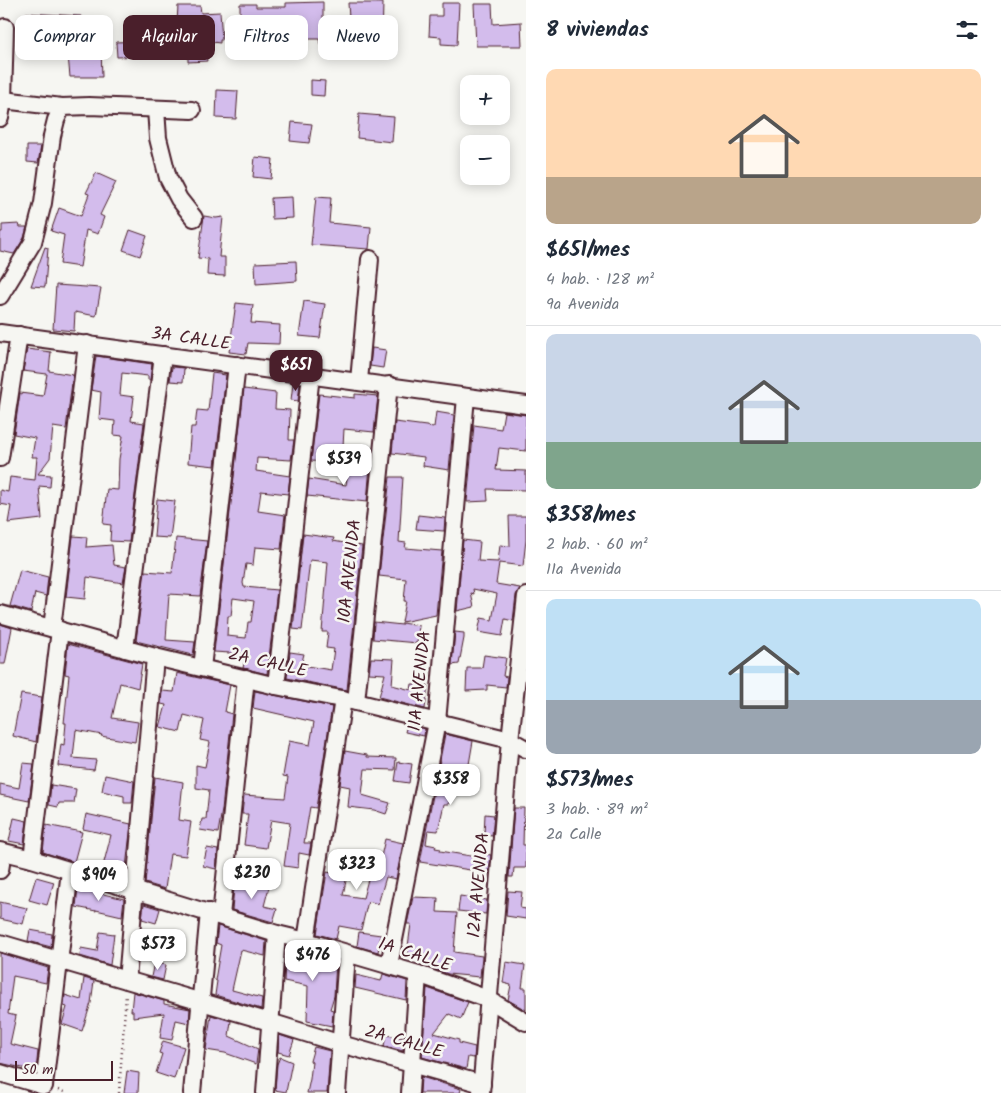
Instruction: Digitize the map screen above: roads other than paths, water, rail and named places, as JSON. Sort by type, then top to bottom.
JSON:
[{"type":"street","points":[[0,118],[3,100],[5,27]]},
{"type":"street","points":[[3,100],[62,107],[88,106],[192,110]]},
{"type":"street","points":[[0,296],[32,242],[43,203],[54,128],[62,107]]},
{"type":"street","points":[[156,109],[158,138],[168,178],[179,199],[194,218]]},
{"type":"street","points":[[360,381],[370,259]]},
{"type":"street","name":"3A CALLE","points":[[0,333],[526,405]]},
{"type":"street","points":[[0,458],[19,335]]},
{"type":"street","points":[[32,859],[87,344]]},
{"type":"street","points":[[125,649],[163,355]]},
{"type":"street","points":[[202,668],[238,365]]},
{"type":"street","points":[[276,686],[311,375]]},
{"type":"street","name":"10A AVENIDA","points":[[306,941],[350,701],[389,385]]},
{"type":"street","name":"11A AVENIDA","points":[[389,966],[436,722],[466,397]]},
{"type":"street","name":"12A AVENIDA","points":[[481,1088],[510,740],[519,725],[526,596]]},
{"type":"street","name":"2A CALLE","points":[[0,614],[155,657],[276,686],[350,701],[510,740],[526,749]]},
{"type":"street","points":[[127,980],[155,657]]},
{"type":"street","points":[[192,1093],[202,1002],[246,678]]},
{"type":"street","points":[[0,870],[1,851]]},
{"type":"street","name":"1A CALLE","points":[[1,851],[277,934],[418,974],[488,999],[526,1022]]},
{"type":"street","points":[[0,1072],[44,1086],[70,871]]},
{"type":"street","points":[[265,1093],[277,934]]},
{"type":"street","name":"2A CALLE","points":[[0,943],[341,1044],[412,1063],[481,1088]]},
{"type":"street","points":[[337,1093],[347,954]]},
{"type":"street","points":[[410,1093],[418,974]]}]
